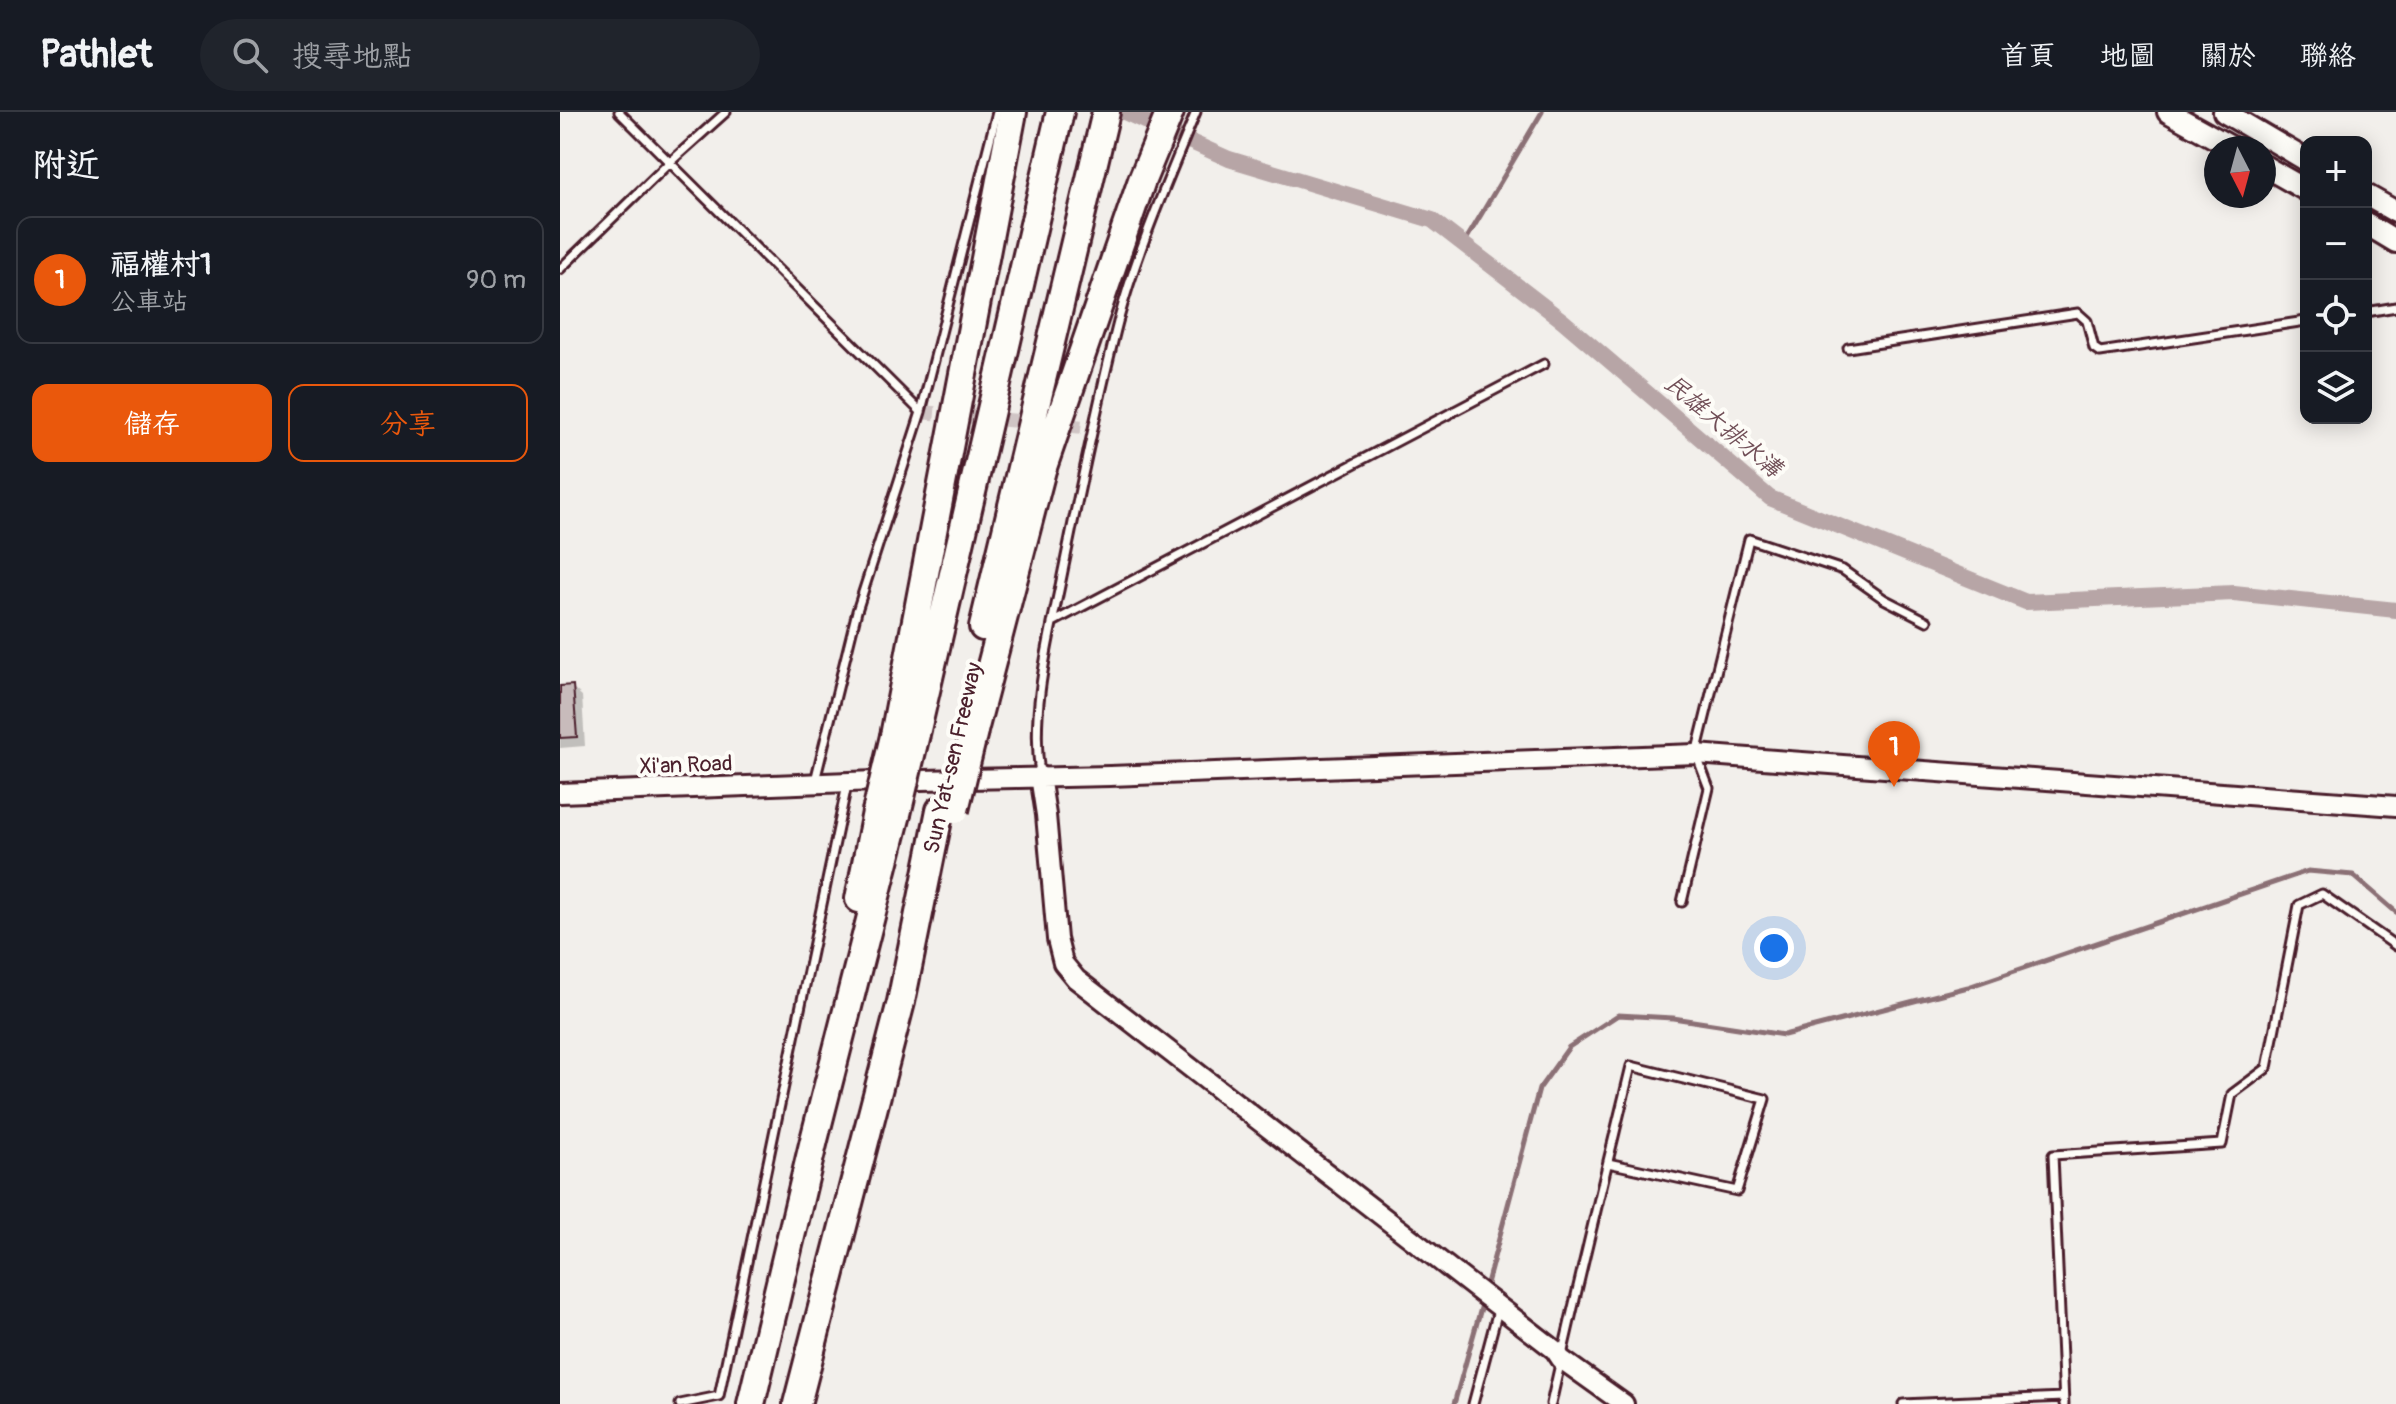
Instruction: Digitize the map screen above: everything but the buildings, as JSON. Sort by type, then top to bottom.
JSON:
[{"type":"highway","points":[[751,1404],[850,1003],[847,962],[905,735],[1013,112]]},
{"type":"highway","name":"Sun Yat-sen Freeway","points":[[797,1404],[901,1002],[966,731],[1106,112]]},
{"type":"highway","points":[[966,731],[1042,470],[1154,182],[1170,112]]},
{"type":"highway","name":"Sun Yat-sen Freeway","points":[[905,735],[1059,116]]},
{"type":"main road","points":[[2168,112],[2211,136]]},
{"type":"main road","points":[[2224,112],[2300,156]]},
{"type":"main road","points":[[2276,173],[2300,187]]},
{"type":"main road","points":[[2372,198],[2396,212]]},
{"type":"main road","points":[[2372,228],[2396,242]]},
{"type":"street","name":"Xi'an Road","points":[[560,793],[1696,754],[2396,806]]},
{"type":"street","points":[[1040,776],[1057,939],[1063,963],[1076,979],[1555,1350],[1561,1359],[1624,1404]]},
{"type":"lane","points":[[619,112],[921,412]]},
{"type":"lane","points":[[560,269],[726,112]]},
{"type":"lane","points":[[814,785],[857,611],[921,412],[997,112]]},
{"type":"lane","points":[[1040,776],[1036,720],[1053,622],[1119,320],[1154,182],[1196,112]]},
{"type":"lane","points":[[2372,311],[2396,307]]},
{"type":"lane","points":[[1848,348],[2078,313],[2087,321],[2094,348],[2100,352],[2300,322]]},
{"type":"lane","points":[[1053,622],[1544,364]]},
{"type":"lane","points":[[1682,902],[1709,788],[1696,754],[1749,539],[1843,570],[1884,599],[1927,621]]},
{"type":"lane","points":[[680,1404],[719,1396],[848,782]]},
{"type":"lane","points":[[1903,1404],[2064,1400],[2053,1155],[2222,1144],[2232,1094],[2267,1068],[2299,905],[2322,894],[2396,946]]},
{"type":"lane","points":[[1551,1404],[1561,1359],[1631,1066],[1765,1099],[1737,1191],[1608,1163]]},
{"type":"lane","points":[[1473,1404],[1489,1300]]},
{"type":"waterway","name":"民雄大排水溝","points":[[1124,112],[1229,159],[1432,220],[1563,321],[1770,498],[2026,602],[2234,593],[2396,610]]},
{"type":"waterway","points":[[1463,245],[1542,112]]},
{"type":"waterway","points":[[1485,1291],[1539,1089],[1569,1047],[1618,1015],[1673,1018],[1784,1035],[1968,987],[2308,871],[2353,875],[2396,912]]},
{"type":"waterway","points":[[1454,1404],[1483,1301]]},
{"type":"tunnel","points":[[921,412],[1094,428]]},
{"type":"place","name":"福權村1","points":[[1894,787]]}]
